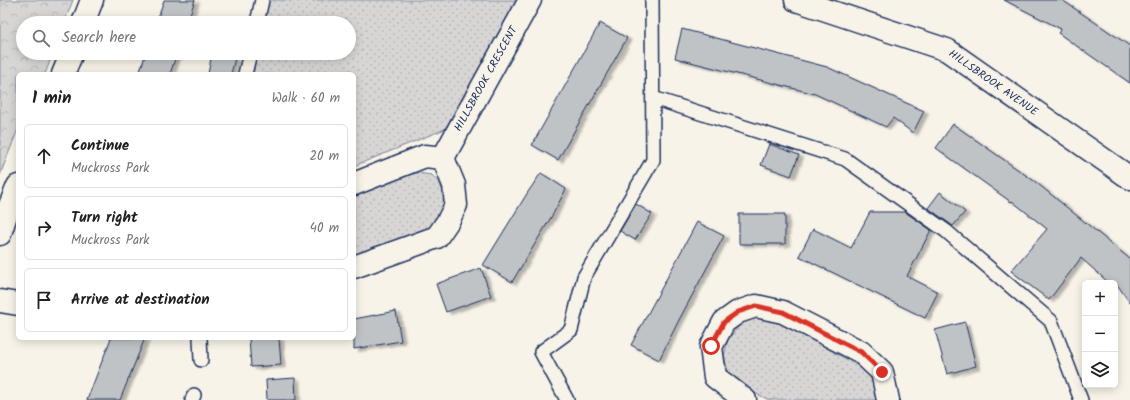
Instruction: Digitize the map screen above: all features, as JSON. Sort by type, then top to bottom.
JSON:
[{"type":"street","points":[[86,16],[92,0]]},
{"type":"street","name":"HILLSBROOK CRESCENT","points":[[443,158],[530,0]]},
{"type":"street","name":"HILLSBROOK AVENUE","points":[[796,0],[947,50],[1130,178]]},
{"type":"street","points":[[64,72],[69,60]]},
{"type":"street","points":[[356,183],[425,156],[443,158],[454,185],[456,205],[448,221],[436,237],[356,266]]},
{"type":"street","points":[[8,223],[16,193]]},
{"type":"street","points":[[0,301],[16,304]]},
{"type":"street","points":[[745,400],[715,377],[711,346],[724,322],[738,312],[756,306],[783,312],[861,352],[882,372],[888,400]]},
{"type":"lane","points":[[259,16],[262,0]]},
{"type":"lane","points":[[567,400],[541,352],[571,330],[584,277],[652,160],[652,0]]},
{"type":"lane","points":[[245,72],[248,60]]},
{"type":"lane","points":[[652,98],[845,159],[946,231],[1051,321],[1081,400]]},
{"type":"lane","points":[[200,340],[201,360]]},
{"type":"green space","points":[[0,0],[73,0],[67,16],[16,16],[16,60],[50,60],[46,72],[16,72],[16,134],[0,175]]},
{"type":"green space","points":[[269,0],[519,0],[445,129],[356,165],[356,72],[253,72],[256,60],[356,60],[356,16],[266,16]]},
{"type":"green space","points":[[417,173],[432,175],[439,183],[445,195],[445,207],[442,217],[424,232],[356,256],[356,191],[397,176]]},
{"type":"green space","points":[[764,316],[818,343],[865,370],[877,383],[878,400],[769,400],[735,383],[728,371],[724,356],[728,339],[745,319]]},
{"type":"building","points":[[164,0],[195,0],[189,16],[158,16]]},
{"type":"building","points":[[1004,0],[1062,0],[1130,46],[1130,83],[1058,33],[1061,29]]},
{"type":"building","points":[[600,23],[627,38],[558,160],[532,145]]},
{"type":"building","points":[[682,29],[827,67],[924,111],[913,133],[893,118],[886,127],[815,94],[675,58]]},
{"type":"building","points":[[144,60],[175,60],[171,72],[140,72]]},
{"type":"building","points":[[211,60],[234,60],[232,72],[208,72]]},
{"type":"building","points":[[953,124],[1037,183],[1130,259],[1130,303],[1118,286],[1118,280],[1106,280],[1081,258],[1049,300],[1011,271],[1047,229],[1012,201],[1011,202],[936,148]]},
{"type":"building","points":[[769,144],[799,155],[791,176],[761,165]]},
{"type":"building","points":[[541,173],[566,189],[553,214],[512,282],[483,265]]},
{"type":"building","points":[[940,192],[965,212],[953,226],[928,208]]},
{"type":"building","points":[[636,204],[652,214],[635,240],[620,231]]},
{"type":"building","points":[[870,212],[905,212],[931,230],[907,276],[938,292],[925,318],[799,256],[813,229],[851,248]]},
{"type":"building","points":[[739,214],[785,214],[785,244],[739,244]]},
{"type":"building","points":[[697,222],[724,236],[659,360],[631,345]]},
{"type":"building","points":[[481,268],[491,296],[446,312],[436,284]]},
{"type":"building","points":[[396,311],[401,341],[354,349],[354,340],[356,340],[356,319]]},
{"type":"building","points":[[965,322],[976,366],[947,374],[935,330]]},
{"type":"building","points":[[110,340],[144,340],[120,400],[87,400]]},
{"type":"building","points":[[249,340],[279,340],[281,365],[251,367]]},
{"type":"building","points":[[295,378],[296,400],[267,400],[266,380]]},
{"type":"route","points":[[711,346],[724,322],[738,312],[756,306],[783,312],[861,352],[882,372]]}]
